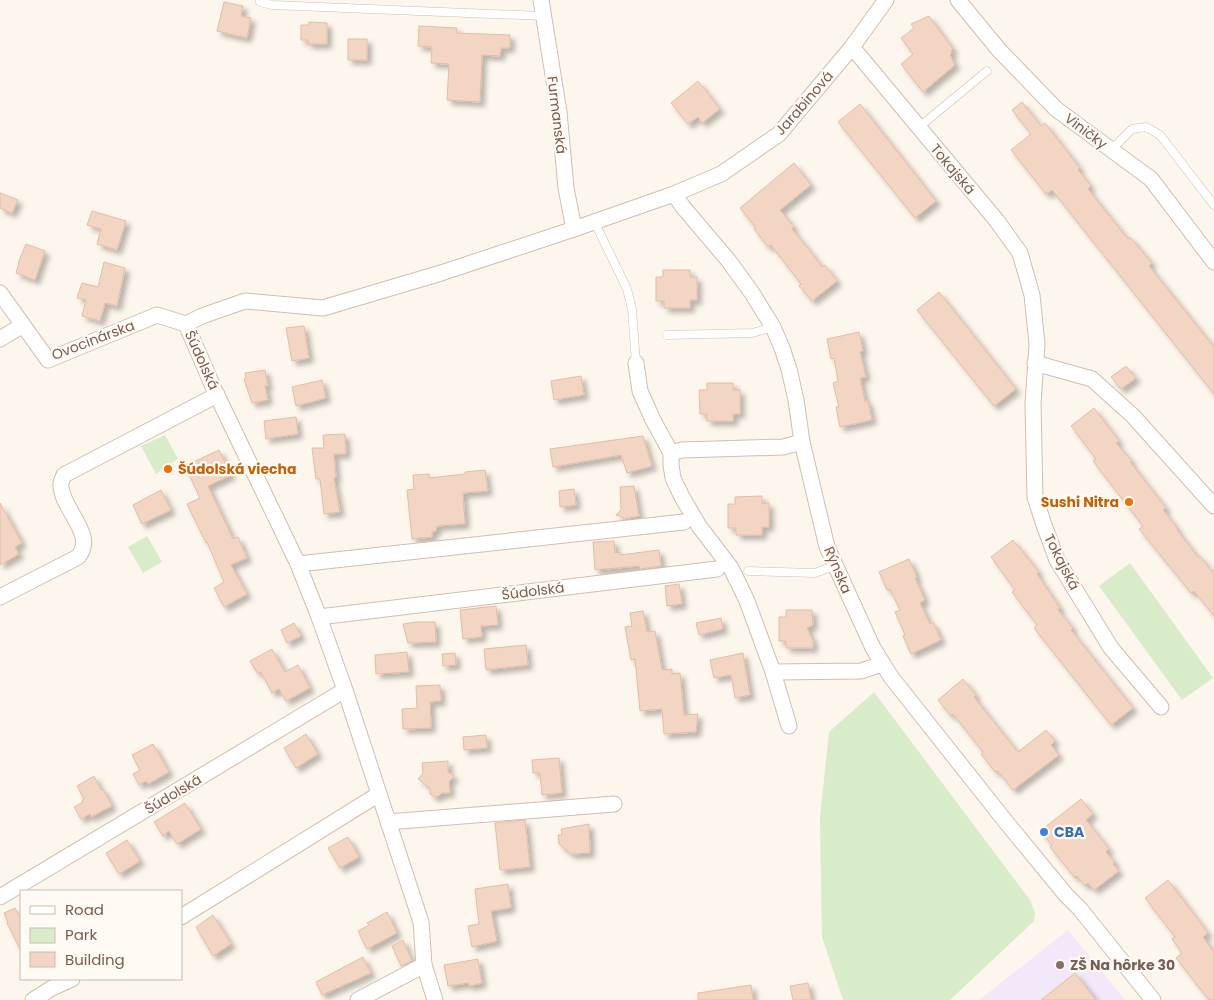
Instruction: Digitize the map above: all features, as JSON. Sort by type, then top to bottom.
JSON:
[{"type":"street","name":"Furmanská","points":[[541,0],[559,112],[566,188],[574,229]]},
{"type":"street","name":"Jarabinová","points":[[186,324],[202,316],[245,301],[323,308],[441,274],[674,194],[721,174],[778,134],[852,47],[886,0]]},
{"type":"street","name":"Viničky","points":[[958,0],[999,50],[1056,109],[1151,179],[1214,262]]},
{"type":"street","name":"Tokajská","points":[[852,47],[1020,252],[1032,295],[1037,344],[1033,404],[1035,497],[1058,560],[1111,648],[1160,707]]},
{"type":"street","name":"Rýnska","points":[[674,194],[728,260],[773,327],[789,369],[802,442],[827,547],[834,566],[882,664],[1006,822],[1066,895],[1080,909],[1153,1000]]},
{"type":"street","name":"Ovocinárska","points":[[0,293],[48,360],[157,315],[186,324]]},
{"type":"street","name":"Šúdolská","points":[[186,324],[217,395],[298,564],[319,618],[345,690],[421,922],[424,965],[435,1000]]},
{"type":"street","points":[[0,339],[23,326]]},
{"type":"street","points":[[636,363],[640,391],[671,453],[674,478],[682,497],[699,526],[731,568],[747,601],[773,672],[789,726]]},
{"type":"street","points":[[1035,363],[1092,380],[1133,416],[1214,506]]},
{"type":"street","name":"Šúdolská","points":[[0,597],[78,557],[84,551],[84,538],[64,497],[60,484],[64,475],[217,395]]},
{"type":"street","points":[[671,453],[682,450],[783,447],[802,442]]},
{"type":"street","points":[[298,564],[684,522]]},
{"type":"street","name":"Šúdolská","points":[[319,618],[717,569]]},
{"type":"street","points":[[773,672],[861,671],[882,664]]},
{"type":"street","name":"Šúdolská","points":[[0,897],[345,690]]},
{"type":"street","points":[[182,916],[379,794]]},
{"type":"street","points":[[388,822],[614,804]]},
{"type":"street","points":[[358,1000],[424,965]]},
{"type":"street","points":[[33,1000],[70,980]]},
{"type":"lane","points":[[260,0],[260,2],[272,5],[543,16]]},
{"type":"lane","points":[[919,127],[987,71]]},
{"type":"lane","points":[[1111,150],[1132,129],[1146,127],[1160,135],[1214,205]]},
{"type":"lane","points":[[594,222],[627,289],[632,308],[636,363]]},
{"type":"lane","points":[[667,335],[752,333],[773,327]]},
{"type":"lane","points":[[748,570],[815,573],[834,566]]},
{"type":"shaded area","name":"ZŠ Na hôrke 30","points":[[1068,930],[1125,1000],[979,1000]]},
{"type":"green space","points":[[165,435],[178,459],[156,474],[141,446]]},
{"type":"green space","points":[[147,536],[162,562],[143,573],[128,547]]},
{"type":"green space","points":[[1130,563],[1213,678],[1182,700],[1099,586]]},
{"type":"green space","points":[[874,692],[1030,900],[1035,913],[1034,921],[950,1000],[843,1000],[822,937],[820,818],[829,732]]},
{"type":"building","points":[[224,2],[243,6],[241,16],[251,18],[247,38],[217,31]]},
{"type":"building","points":[[929,16],[953,49],[950,55],[955,65],[923,92],[901,64],[913,54],[901,38],[914,28],[911,24]]},
{"type":"building","points":[[309,22],[327,23],[327,44],[308,44],[308,40],[301,40],[301,25],[309,25]]},
{"type":"building","points":[[419,26],[457,28],[456,33],[510,35],[510,48],[501,48],[500,56],[482,55],[480,102],[447,100],[449,64],[431,63],[432,47],[418,46]]},
{"type":"building","points":[[348,39],[367,39],[367,60],[348,60]]},
{"type":"building","points":[[698,81],[720,109],[702,123],[698,117],[688,124],[671,103]]},
{"type":"building","points":[[1022,102],[1041,126],[1045,123],[1080,168],[1078,170],[1091,186],[1088,189],[1128,239],[1130,237],[1152,263],[1149,266],[1214,347],[1214,394],[1052,190],[1046,194],[1011,150],[1031,134],[1012,110]]},
{"type":"building","points":[[860,104],[936,201],[915,218],[838,122]]},
{"type":"building","points":[[794,163],[811,185],[780,210],[794,227],[792,229],[822,267],[825,265],[837,281],[812,301],[799,286],[801,284],[771,245],[768,247],[740,208]]},
{"type":"building","points":[[0,193],[18,200],[12,213],[0,208]]},
{"type":"building","points":[[92,211],[126,221],[117,250],[97,244],[101,229],[87,225]]},
{"type":"building","points":[[26,244],[45,251],[35,280],[16,273]]},
{"type":"building","points":[[104,262],[125,268],[117,306],[105,303],[100,321],[82,316],[86,300],[77,298],[82,283],[98,287]]},
{"type":"building","points":[[663,270],[690,270],[690,277],[697,277],[697,300],[690,300],[690,308],[664,308],[664,301],[656,301],[656,277],[663,277]]},
{"type":"building","points":[[939,292],[1016,389],[994,406],[917,310]]},
{"type":"building","points":[[304,326],[309,358],[292,361],[286,328]]},
{"type":"building","points":[[859,332],[863,351],[860,352],[866,377],[860,378],[865,401],[868,401],[872,420],[840,427],[836,407],[839,407],[833,383],[838,381],[834,358],[831,359],[827,339]]},
{"type":"building","points":[[1126,366],[1136,378],[1121,389],[1111,377]]},
{"type":"building","points":[[265,370],[268,386],[265,386],[268,400],[252,403],[244,379],[246,378],[245,373]]},
{"type":"building","points":[[581,376],[584,395],[554,400],[551,381]]},
{"type":"building","points":[[322,380],[326,398],[296,406],[292,387]]},
{"type":"building","points":[[707,383],[733,383],[733,390],[740,390],[740,414],[733,414],[733,421],[707,421],[707,414],[700,414],[699,390],[707,390]]},
{"type":"building","points":[[1094,408],[1119,441],[1116,443],[1132,461],[1130,462],[1166,508],[1163,510],[1177,530],[1214,574],[1214,616],[1194,591],[1191,593],[1139,529],[1143,526],[1093,461],[1096,459],[1071,426]]},
{"type":"building","points":[[296,417],[298,434],[266,439],[264,421]]},
{"type":"building","points":[[345,434],[346,454],[334,454],[336,477],[334,478],[340,512],[324,514],[320,479],[316,479],[312,448],[324,448],[323,435]]},
{"type":"building","points":[[643,436],[652,466],[627,473],[621,455],[553,467],[550,449]]},
{"type":"building","points":[[219,450],[231,475],[208,486],[233,539],[238,537],[247,558],[231,565],[247,594],[224,607],[214,588],[224,582],[207,542],[187,504],[200,498],[185,466]]},
{"type":"building","points":[[485,470],[488,491],[463,493],[465,524],[437,526],[436,531],[432,532],[432,537],[412,539],[407,490],[414,489],[413,475],[429,474],[429,478]]},
{"type":"building","points":[[634,486],[639,516],[624,519],[616,515],[621,510],[620,487]]},
{"type":"building","points":[[574,489],[576,505],[560,507],[559,491]]},
{"type":"building","points":[[161,490],[171,510],[142,524],[133,505]]},
{"type":"building","points":[[762,496],[762,504],[769,503],[769,527],[762,527],[762,535],[736,535],[736,528],[728,528],[728,504],[735,504],[735,497]]},
{"type":"building","points":[[0,503],[22,543],[15,547],[19,554],[0,565]]},
{"type":"building","points":[[1013,540],[1039,572],[1037,574],[1060,608],[1058,610],[1073,628],[1071,630],[1133,708],[1111,725],[1034,628],[1037,625],[1012,592],[1015,590],[991,557]]},
{"type":"building","points":[[614,541],[615,553],[620,552],[620,555],[659,550],[661,566],[640,569],[639,566],[595,570],[593,542]]},
{"type":"building","points":[[909,559],[925,600],[920,603],[930,624],[933,622],[941,640],[911,654],[895,612],[900,610],[890,589],[887,590],[879,572]]},
{"type":"building","points":[[679,584],[682,604],[667,606],[665,586]]},
{"type":"building","points":[[496,606],[498,625],[481,626],[482,637],[463,639],[460,610]]},
{"type":"building","points":[[786,610],[812,610],[813,625],[807,628],[813,641],[813,648],[786,648],[786,641],[779,641],[779,617],[786,617]]},
{"type":"building","points":[[643,611],[647,632],[655,631],[662,670],[672,669],[672,674],[680,673],[684,715],[698,714],[696,732],[664,734],[662,709],[640,711],[635,659],[631,660],[625,627],[632,626],[630,613]]},
{"type":"building","points":[[721,618],[723,629],[699,635],[696,623]]},
{"type":"building","points":[[435,622],[436,642],[408,643],[403,624]]},
{"type":"building","points":[[294,623],[301,636],[287,643],[281,630]]},
{"type":"building","points":[[526,645],[528,665],[486,670],[484,649]]},
{"type":"building","points":[[272,649],[285,672],[298,665],[310,688],[286,701],[279,689],[272,693],[261,672],[258,674],[250,661]]},
{"type":"building","points":[[407,652],[409,672],[376,674],[375,655]]},
{"type":"building","points":[[455,653],[456,665],[443,666],[442,654]]},
{"type":"building","points":[[743,653],[750,695],[735,698],[731,675],[714,678],[710,660]]},
{"type":"building","points":[[963,679],[976,695],[974,697],[1018,752],[1046,730],[1055,741],[1051,745],[1059,755],[1013,790],[998,771],[995,772],[981,754],[983,752],[953,714],[951,716],[938,700]]},
{"type":"building","points":[[440,685],[441,701],[430,702],[431,728],[403,729],[402,709],[417,708],[416,686]]},
{"type":"building","points":[[306,734],[318,754],[296,768],[284,748]]},
{"type":"building","points":[[486,735],[487,748],[464,750],[463,737]]},
{"type":"building","points":[[153,744],[169,772],[148,784],[146,781],[139,785],[133,774],[140,770],[132,755]]},
{"type":"building","points":[[559,758],[562,793],[542,795],[540,773],[533,773],[532,760]]},
{"type":"building","points":[[448,761],[448,772],[454,776],[449,782],[450,793],[442,793],[435,797],[430,794],[430,788],[418,779],[423,773],[422,763]]},
{"type":"building","points":[[94,776],[112,806],[91,817],[90,814],[81,819],[74,807],[83,802],[82,800],[84,799],[77,786]]},
{"type":"building","points":[[1081,799],[1093,814],[1086,820],[1109,849],[1106,852],[1115,862],[1113,864],[1119,871],[1094,890],[1088,883],[1085,886],[1077,876],[1075,878],[1050,847],[1052,845],[1040,831]]},
{"type":"building","points":[[185,803],[201,829],[177,844],[169,831],[163,836],[154,822]]},
{"type":"building","points":[[525,820],[530,867],[500,870],[495,823]]},
{"type":"building","points":[[589,824],[590,853],[571,854],[559,844],[558,835],[562,835],[561,829]]},
{"type":"building","points":[[348,837],[359,857],[340,868],[328,848]]},
{"type":"building","points":[[127,840],[140,861],[119,874],[106,853]]},
{"type":"building","points":[[1168,880],[1208,933],[1203,937],[1214,952],[1214,1000],[1209,1000],[1176,958],[1182,953],[1172,939],[1175,937],[1145,898]]},
{"type":"building","points":[[508,884],[511,908],[491,911],[497,941],[472,947],[468,926],[479,924],[475,889]]},
{"type":"building","points":[[15,908],[20,917],[20,949],[7,923],[4,913]]},
{"type":"building","points":[[387,912],[397,933],[367,949],[358,931],[369,925],[367,923]]},
{"type":"building","points":[[213,915],[231,944],[213,956],[196,927]]},
{"type":"building","points":[[403,940],[412,961],[401,966],[392,946]]},
{"type":"building","points":[[363,957],[371,973],[322,995],[316,982]]},
{"type":"building","points":[[478,959],[482,983],[469,986],[468,983],[448,986],[444,965]]},
{"type":"building","points":[[1075,973],[1096,1000],[1041,1000]]},
{"type":"building","points":[[808,983],[811,1000],[793,1000],[790,986]]},
{"type":"building","points":[[751,985],[753,1000],[698,1000],[698,993]]},
{"type":"place","name":"Šúdolská viecha","points":[[168,469]]},
{"type":"place","name":"Sushi Nitra","points":[[1129,502]]},
{"type":"place","name":"CBA","points":[[1044,832]]},
{"type":"place","name":"ZŠ Na hôrke 30","points":[[1060,965]]}]
